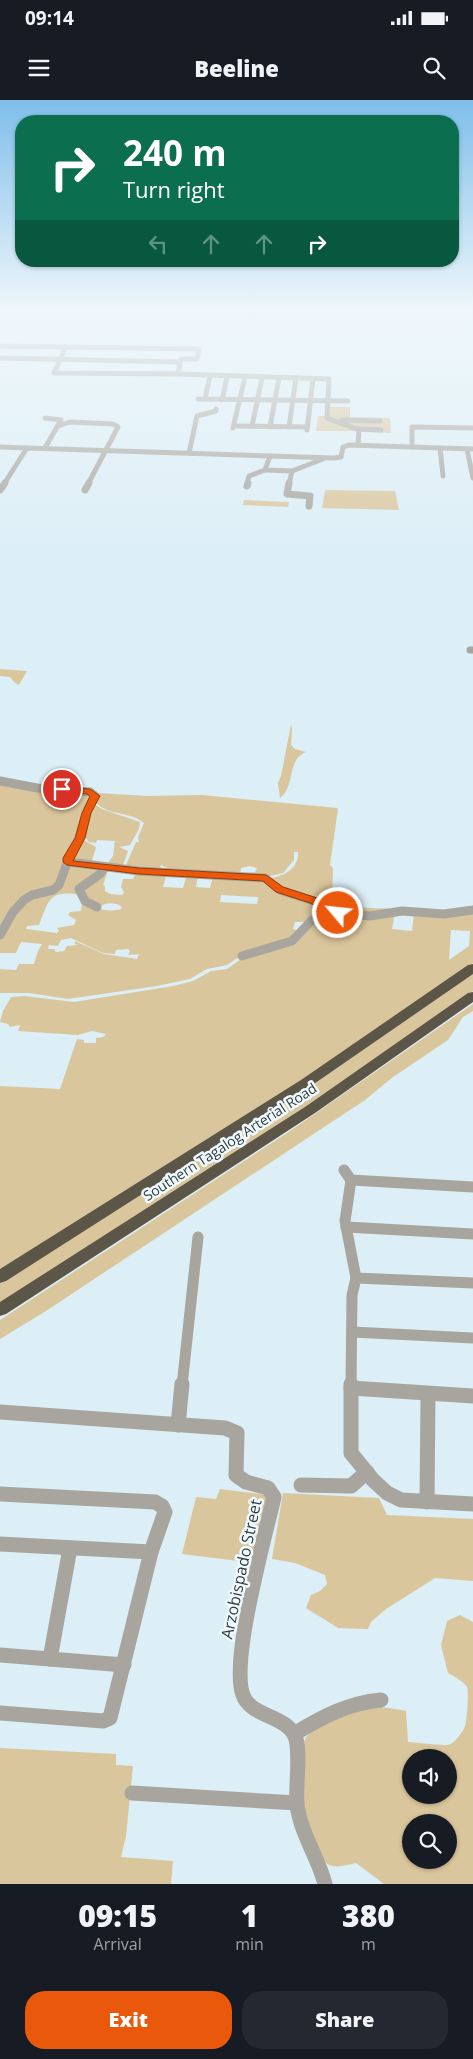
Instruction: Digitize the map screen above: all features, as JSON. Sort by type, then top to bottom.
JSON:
[{"type":"highway","name":"Southern Tagalog Arterial Road","points":[[0,1277],[306,1083],[473,968]]},
{"type":"highway","name":"Southern Tagalog Arterial Road","points":[[0,1310],[310,1110],[473,996]]},
{"type":"street","points":[[205,400],[206,394]]},
{"type":"street","points":[[222,400],[223,394]]},
{"type":"street","points":[[241,394],[234,427],[270,426],[307,429],[311,394]]},
{"type":"street","points":[[252,426],[259,394]]},
{"type":"street","points":[[270,426],[275,394]]},
{"type":"street","points":[[289,427],[293,394]]},
{"type":"street","points":[[329,394],[327,417],[329,420]]},
{"type":"street","points":[[198,399],[310,402],[348,401],[328,401]]},
{"type":"street","points":[[189,453],[196,416],[216,411],[216,409]]},
{"type":"street","points":[[45,418],[60,419],[45,448]]},
{"type":"street","points":[[380,419],[381,431],[360,429],[329,420],[380,419]]},
{"type":"street","points":[[358,445],[361,420]]},
{"type":"street","points":[[58,426],[70,422],[117,425],[118,427],[85,490]]},
{"type":"street","points":[[412,447],[412,427],[473,428]]},
{"type":"street","points":[[0,447],[326,458],[340,457],[344,446],[358,445],[470,449],[473,478]]},
{"type":"street","points":[[0,490],[27,448]]},
{"type":"street","points":[[440,448],[443,476]]},
{"type":"street","points":[[264,470],[270,456]]},
{"type":"street","points":[[247,486],[249,476],[264,470],[292,471],[326,458]]},
{"type":"street","points":[[292,471],[287,494],[310,496],[309,506]]},
{"type":"street","points":[[0,781],[37,788],[95,794],[86,813],[81,835],[56,888],[24,900],[12,912],[0,935]]},
{"type":"street","points":[[68,862],[106,868],[266,878],[280,890],[314,901],[334,912],[370,916],[396,911],[444,914],[473,910]]},
{"type":"street","points":[[97,907],[91,906],[81,897],[79,889],[106,868]]},
{"type":"street","points":[[242,956],[292,941],[312,920],[334,912]]},
{"type":"street","points":[[473,1187],[347,1175],[345,1221],[356,1278],[352,1295],[350,1448],[353,1457],[392,1497],[401,1500],[473,1504]]},
{"type":"street","points":[[346,1227],[473,1234]]},
{"type":"street","points":[[178,1424],[198,1237]]},
{"type":"street","points":[[356,1278],[473,1283]]},
{"type":"street","points":[[352,1332],[473,1338]]},
{"type":"street","points":[[352,1388],[473,1396]]},
{"type":"street","points":[[427,1502],[428,1394]]},
{"type":"street","name":"Arzobispado Street","points":[[0,1412],[178,1424],[225,1428],[234,1431],[238,1437],[235,1471],[237,1476],[247,1484],[266,1487],[273,1492],[274,1497],[245,1628],[239,1673],[240,1686],[243,1697],[248,1703],[283,1722],[294,1734]]},
{"type":"street","points":[[301,1485],[352,1486],[367,1472]]},
{"type":"street","points":[[0,1494],[159,1503],[164,1512],[151,1552],[113,1711],[107,1720],[0,1713]]},
{"type":"street","points":[[0,1544],[151,1552]]},
{"type":"street","points":[[50,1659],[70,1548]]},
{"type":"street","points":[[0,1655],[124,1665]]},
{"type":"street","points":[[325,1884],[322,1873],[305,1839],[297,1803],[294,1734],[333,1710],[351,1704],[381,1700]]},
{"type":"street","points":[[132,1793],[297,1803]]},
{"type":"shaded area","points":[[330,407],[350,407],[350,417],[390,418],[391,433],[362,432],[362,429],[329,418]]},
{"type":"shaded area","points":[[318,416],[325,416],[355,431],[316,431]]},
{"type":"shaded area","points":[[325,491],[395,491],[399,510],[322,508]]},
{"type":"shaded area","points":[[244,500],[289,502],[288,507],[243,505]]},
{"type":"shaded area","points":[[0,669],[27,671],[19,685],[10,677],[0,676]]},
{"type":"shaded area","points":[[291,725],[291,745],[295,749],[306,752],[296,761],[288,787],[280,798],[278,783]]},
{"type":"shaded area","points":[[0,782],[91,794],[80,831],[56,885],[31,894],[0,930]]},
{"type":"shaded area","points":[[97,793],[148,796],[202,795],[337,808],[330,865],[333,868],[332,900],[346,907],[398,909],[365,913],[348,911],[331,908],[299,896],[271,878],[286,873],[294,867],[298,858],[298,852],[294,852],[294,860],[283,873],[266,877],[242,874],[255,872],[257,868],[250,866],[241,868],[240,874],[169,869],[161,865],[162,869],[126,865],[136,842],[139,842],[138,837],[144,823],[139,819],[112,812],[100,806],[96,802]]},
{"type":"shaded area","points":[[94,804],[102,809],[140,822],[139,829],[130,845],[119,847],[128,851],[123,865],[108,863],[113,856],[115,841],[97,840],[96,843],[89,842],[84,836]]},
{"type":"shaded area","points":[[82,839],[96,847],[91,864],[70,859]]},
{"type":"shaded area","points":[[69,865],[103,870],[78,894],[61,894],[51,899],[39,925],[27,926],[26,929],[57,933],[59,931],[57,928],[74,925],[76,920],[68,915],[70,912],[81,911],[82,902],[106,910],[121,909],[120,905],[114,903],[108,903],[100,907],[80,893],[108,870],[103,885],[105,886],[105,891],[110,894],[122,895],[124,892],[121,887],[123,879],[133,879],[135,874],[167,873],[163,887],[183,888],[187,875],[198,875],[196,887],[210,888],[213,876],[261,879],[330,912],[306,922],[295,922],[293,929],[299,931],[296,937],[242,955],[227,965],[207,969],[190,979],[157,986],[68,999],[29,993],[0,993],[0,969],[16,970],[19,964],[34,964],[42,944],[21,942],[16,953],[0,953],[0,940],[14,912],[32,898],[50,892]],"holes":[[[221,895],[258,897],[258,898],[257,904],[220,902]],[[71,938],[103,953],[115,954],[116,950],[128,949],[130,951],[128,955],[139,954],[137,959],[104,954],[75,941],[75,944],[78,945],[67,946],[64,951],[56,952],[54,949],[48,949],[49,945],[58,946],[61,940]]]},
{"type":"shaded area","points":[[473,911],[473,963],[302,1080],[0,1270],[0,1086],[60,1089],[77,1039],[84,1040],[84,1043],[96,1043],[96,1038],[103,1037],[106,1034],[92,1031],[78,1035],[18,1031],[20,1025],[10,1027],[8,1024],[0,1022],[3,1011],[11,997],[24,996],[74,1002],[173,986],[193,981],[211,971],[227,969],[244,957],[285,945],[310,925],[327,916],[395,913],[392,929],[412,931],[414,914]],"holes":[[[451,930],[470,931],[469,946],[449,960]]]},
{"type":"shaded area","points":[[473,973],[473,991],[308,1107],[0,1305],[0,1283],[310,1087]]},
{"type":"shaded area","points":[[473,1004],[473,1011],[463,1017],[448,1040],[393,1077],[365,1100],[46,1311],[0,1339],[0,1320],[290,1131]]},
{"type":"shaded area","points":[[220,1489],[267,1495],[255,1563],[182,1554],[196,1497],[216,1499]]},
{"type":"shaded area","points":[[283,1493],[379,1498],[387,1515],[473,1519],[473,1581],[435,1578],[386,1609],[371,1622],[368,1629],[338,1628],[306,1608],[311,1595],[320,1591],[327,1584],[325,1575],[295,1563],[272,1559]]},
{"type":"shaded area","points":[[460,1615],[473,1622],[473,1884],[384,1884],[356,1863],[334,1866],[326,1863],[304,1816],[304,1742],[315,1728],[334,1717],[374,1707],[406,1711],[408,1742],[443,1745],[453,1743],[465,1726],[468,1694],[467,1687],[459,1679],[448,1673],[441,1645],[447,1621]]},
{"type":"shaded area","points":[[0,1748],[116,1754],[116,1765],[133,1766],[126,1836],[121,1857],[173,1861],[171,1884],[0,1884]]},
{"type":"route","points":[[62,789],[95,794],[86,813],[82,834],[68,858],[70,863],[139,871],[186,872],[266,878],[280,890],[314,901],[332,912],[338,913]]}]
